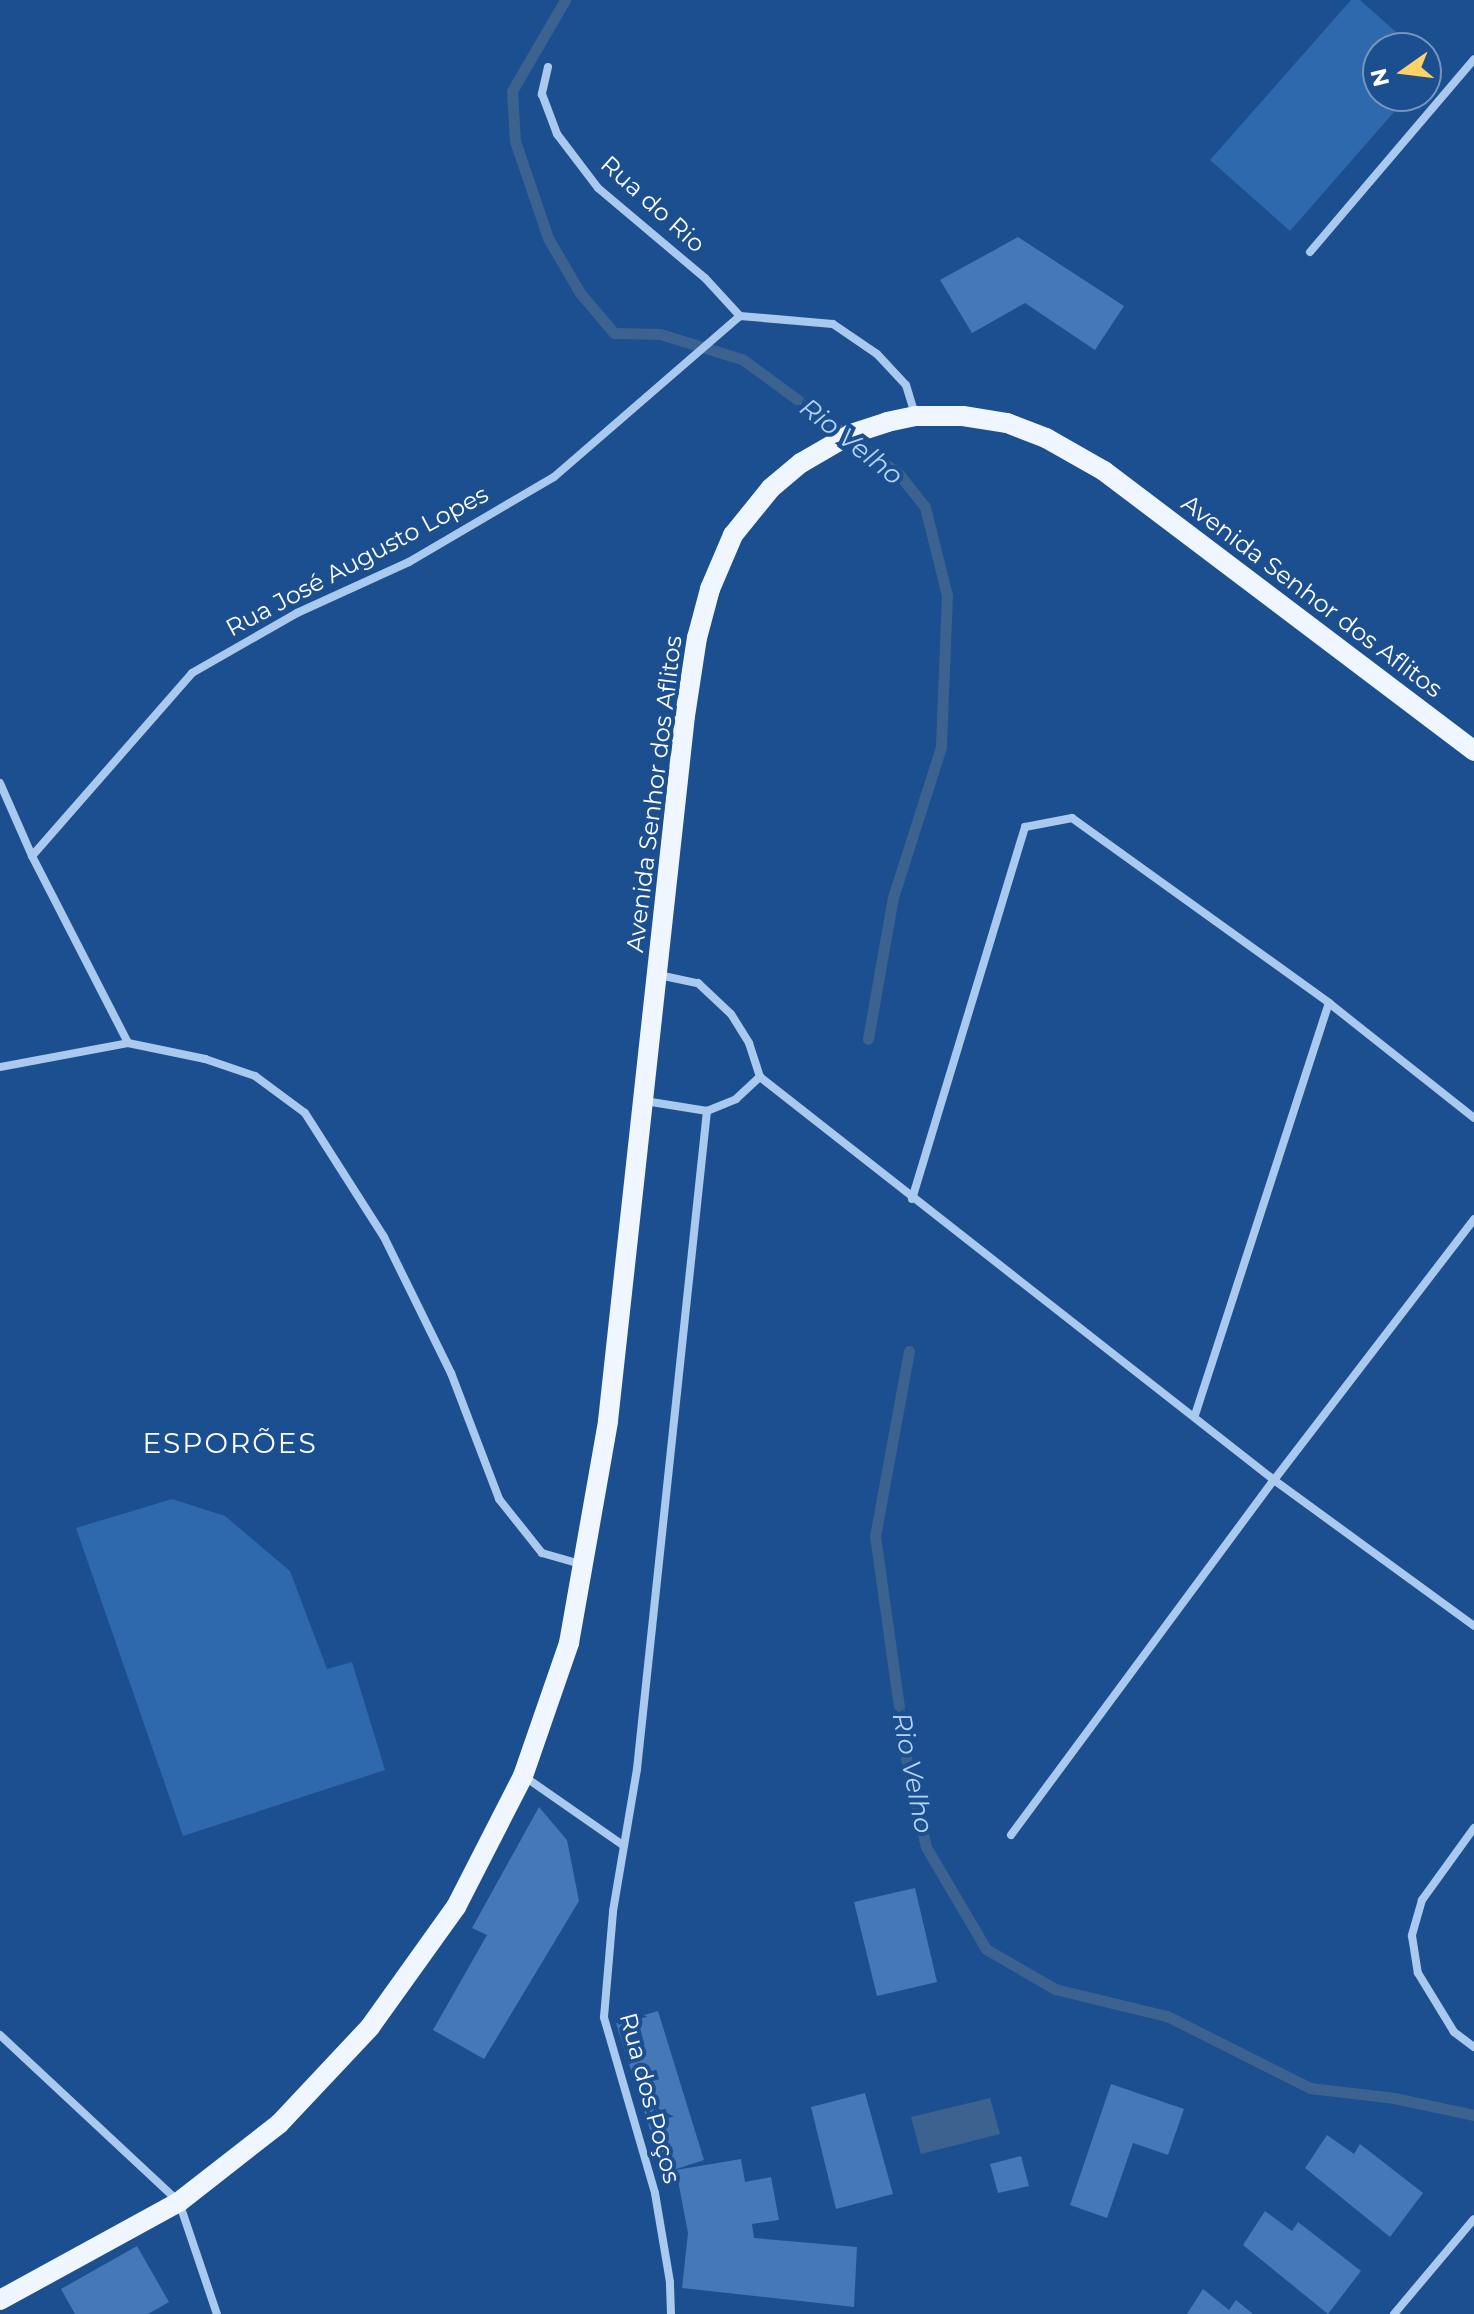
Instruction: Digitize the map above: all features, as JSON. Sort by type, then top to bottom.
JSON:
[{"type":"main road","name":"Avenida Senhor dos Aflitos","points":[[0,2300],[179,2202],[279,2124],[370,2027],[456,1907],[523,1776],[569,1643],[585,1566],[608,1421],[685,716],[697,638],[710,589],[733,535],[771,488],[801,463],[851,434],[915,416],[963,416],[1007,423],[1046,438],[1104,471],[1474,751]]},
{"type":"street","points":[[1310,252],[1474,59]]},
{"type":"street","name":"Rua do Rio","points":[[548,67],[542,94],[557,134],[598,188],[705,278],[740,316]]},
{"type":"street","points":[[740,316],[833,324],[877,354],[906,385],[915,416]]},
{"type":"street","name":"Rua José Augusto Lopes","points":[[32,856],[192,673],[297,613],[409,562],[554,477],[740,316]]},
{"type":"street","points":[[0,783],[32,856],[128,1043]]},
{"type":"street","points":[[912,1199],[1025,827],[1072,818],[1329,1003],[1474,1118]]},
{"type":"street","points":[[658,975],[698,983],[731,1014],[749,1043],[760,1077],[912,1199],[1195,1415],[1274,1480],[1474,1626]]},
{"type":"street","points":[[1195,1415],[1329,1003]]},
{"type":"street","points":[[0,1067],[128,1043],[205,1059],[255,1076],[305,1113],[384,1237],[451,1373],[499,1499],[542,1553],[585,1566]]},
{"type":"street","points":[[644,1100],[707,1111],[736,1099],[760,1077]]},
{"type":"street","name":"Rua dos Poços","points":[[671,2314],[670,2282],[655,2193],[604,2017],[623,1845],[637,1769],[707,1111]]},
{"type":"street","points":[[1011,1835],[1274,1480],[1474,1219]]},
{"type":"street","points":[[523,1776],[623,1845]]},
{"type":"street","points":[[1474,1828],[1422,1900],[1412,1936],[1418,1973],[1454,2032],[1474,2047]]},
{"type":"street","points":[[0,2035],[179,2202],[217,2314]]},
{"type":"street","points":[[1394,2314],[1474,2219]]},
{"type":"shaded area","points":[[1351,0],[1360,0],[1396,32],[1362,32],[1362,112],[1394,112],[1290,231],[1210,160]]},
{"type":"shaded area","points":[[172,1499],[225,1516],[290,1571],[327,1669],[352,1662],[385,1770],[183,1836],[76,1528]]},
{"type":"shaded area","points":[[990,2098],[1000,2134],[921,2154],[911,2117]]},
{"type":"building","points":[[1018,237],[1124,306],[1095,350],[1025,303],[972,333],[940,280]]},
{"type":"building","points":[[539,1807],[567,1840],[579,1901],[484,2059],[433,2030],[487,1935],[472,1928]]},
{"type":"building","points":[[915,1888],[937,1982],[877,1996],[854,1902]]},
{"type":"building","points":[[658,2011],[704,2160],[664,2173],[616,2023]]},
{"type":"building","points":[[1111,2084],[1184,2109],[1168,2155],[1133,2143],[1107,2218],[1070,2205]]},
{"type":"building","points":[[865,2093],[893,2194],[836,2209],[811,2107]]},
{"type":"building","points":[[1327,2135],[1354,2154],[1360,2144],[1423,2193],[1390,2237],[1305,2168]]},
{"type":"building","points":[[1021,2156],[1029,2186],[998,2193],[990,2164]]},
{"type":"building","points":[[741,2159],[745,2182],[771,2177],[779,2220],[752,2224],[754,2238],[857,2247],[854,2307],[682,2288],[688,2233],[676,2170]]},
{"type":"building","points":[[1265,2211],[1292,2231],[1298,2222],[1361,2271],[1328,2314],[1243,2245]]},
{"type":"building","points":[[137,2246],[169,2302],[148,2314],[75,2314],[61,2289]]},
{"type":"building","points":[[1203,2289],[1229,2310],[1236,2300],[1253,2314],[1187,2314]]},
{"type":"waterway","name":"Rio Velho","points":[[565,0],[512,91],[515,141],[548,238],[580,293],[614,333],[660,334],[742,359],[898,473],[925,507],[947,595],[941,747],[893,897],[868,1039]]},
{"type":"waterway","name":"Rio Velho","points":[[909,1351],[875,1536],[907,1764],[926,1847],[986,1949],[1055,1989],[1167,2016],[1310,2088],[1394,2098],[1474,2115]]},
{"type":"district","name":"ESPORÕES","points":[[230,1443]]}]
